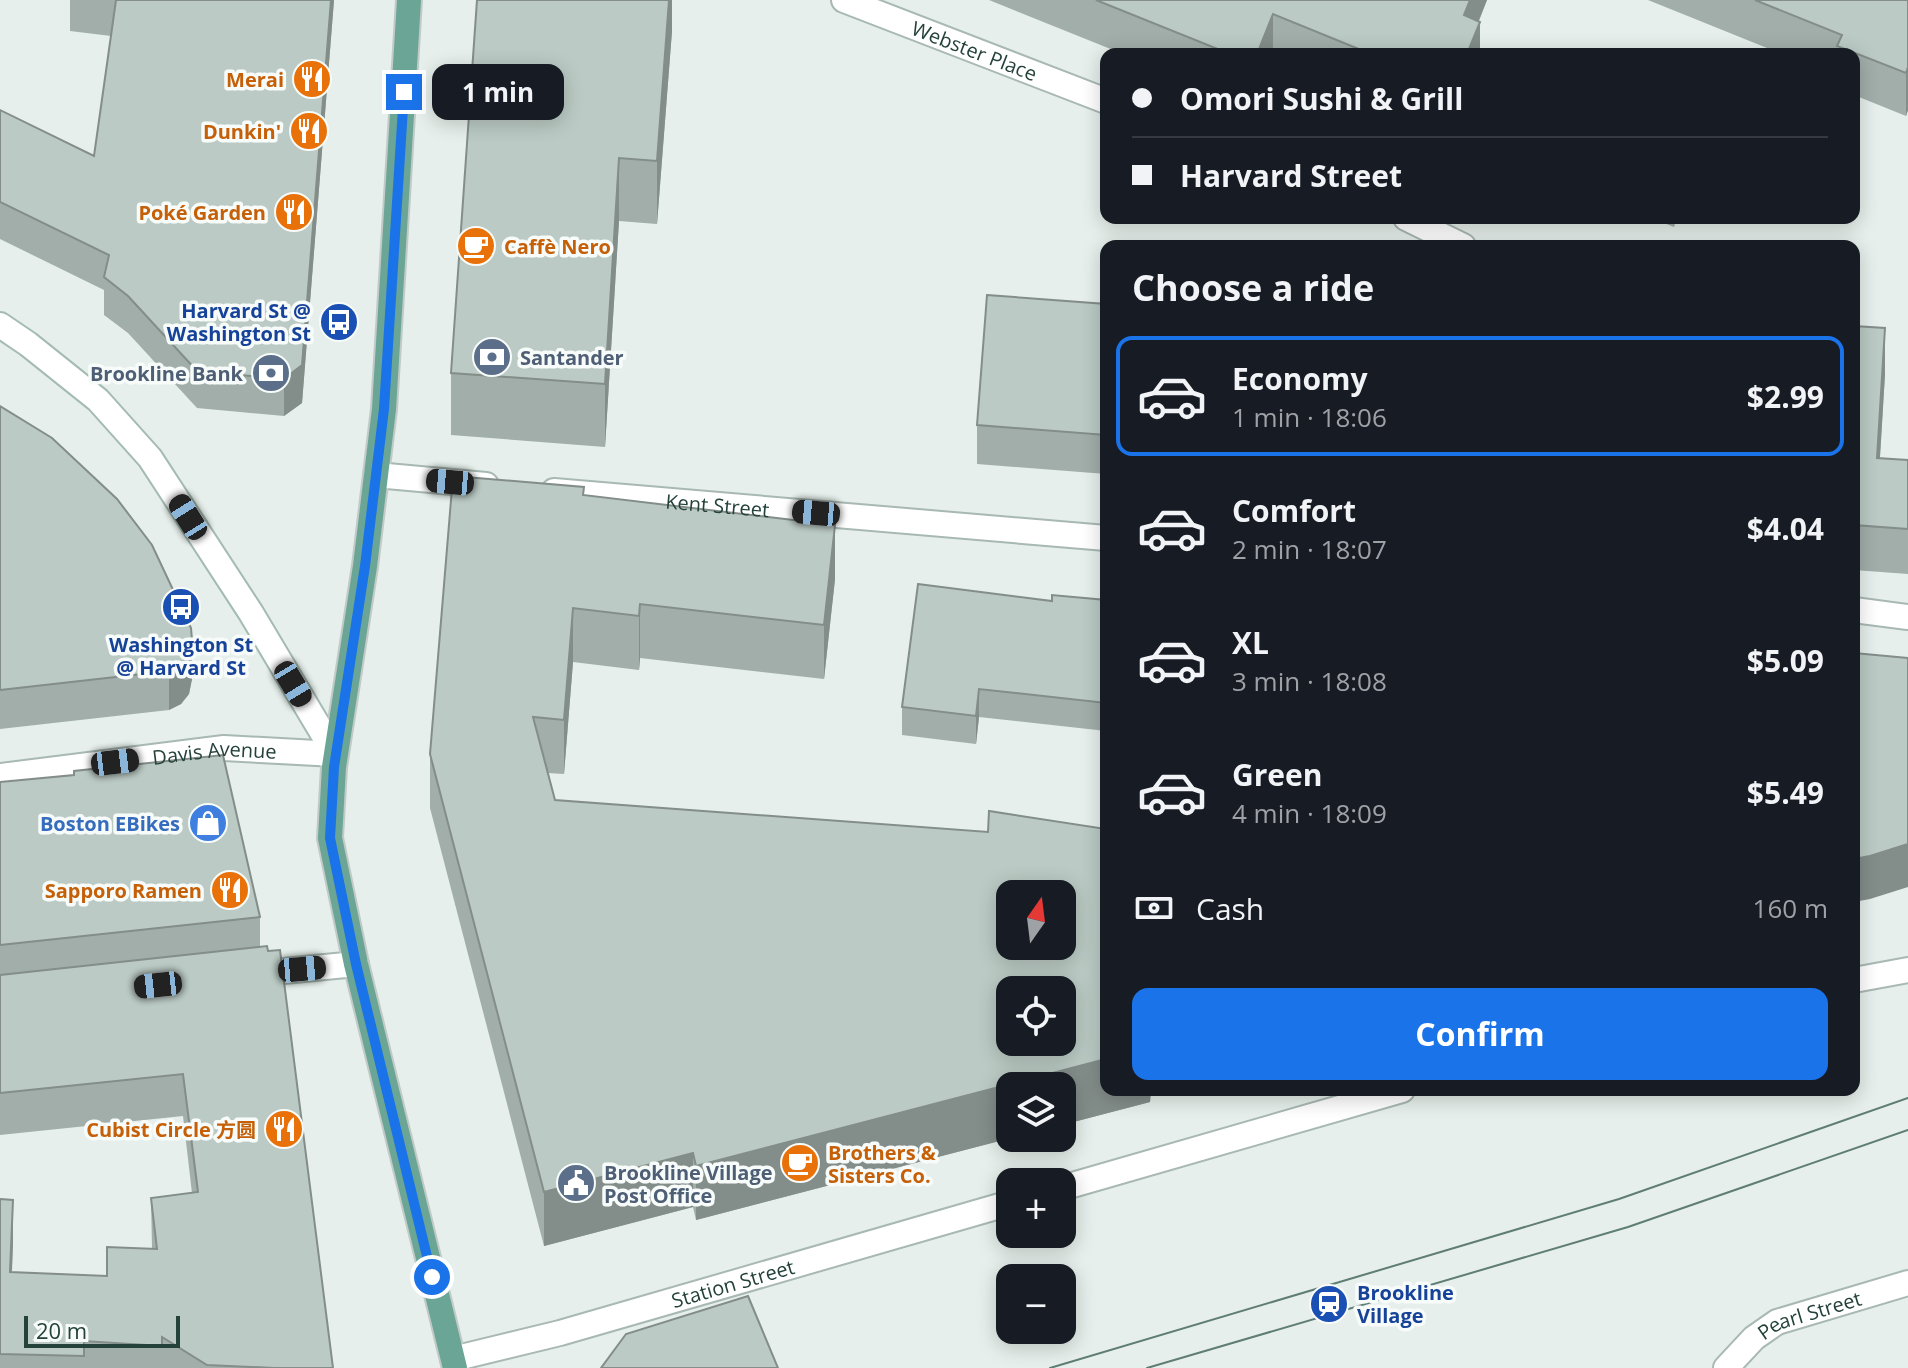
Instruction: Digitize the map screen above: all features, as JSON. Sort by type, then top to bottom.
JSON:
[{"type":"main road","points":[[409,0],[384,409],[335,754],[330,838],[356,964],[454,1363]]},
{"type":"street","name":"Webster Place","points":[[844,0],[1100,99]]},
{"type":"street","points":[[1418,224],[1451,240]]},
{"type":"street","points":[[0,325],[98,400],[150,458],[251,613],[335,754]]},
{"type":"street","points":[[376,475],[507,486]]},
{"type":"street","name":"Kent Street","points":[[539,489],[1100,537]]},
{"type":"street","points":[[1860,611],[1908,617]]},
{"type":"street","name":"Davis Avenue","points":[[0,776],[224,748],[335,754]]},
{"type":"street","points":[[237,976],[356,964]]},
{"type":"street","points":[[1860,979],[1908,970]]},
{"type":"street","points":[[1076,1184],[1381,1096]]},
{"type":"street","name":"Station Street","points":[[454,1363],[996,1207]]},
{"type":"street","name":"Pearl Street","points":[[1726,1368],[1754,1338],[1777,1322],[1908,1283]]},
{"type":"building","points":[[116,0],[331,0],[302,365],[284,379],[197,371],[128,296],[104,277],[109,255],[0,202],[0,110],[94,156]]},
{"type":"building","points":[[477,0],[669,0],[657,161],[619,158],[605,384],[451,373]]},
{"type":"building","points":[[1096,0],[1470,0],[1464,15],[1480,22],[1469,48],[1356,48],[1273,14],[1259,48],[1215,48]]},
{"type":"building","points":[[1755,0],[1908,0],[1906,73],[1860,55],[1860,48],[1837,46],[1842,35]]},
{"type":"building","points":[[987,295],[1100,304],[1100,435],[977,425]]},
{"type":"building","points":[[1860,326],[1885,328],[1877,458],[1908,460],[1908,529],[1860,525]]},
{"type":"building","points":[[0,406],[52,438],[117,499],[152,545],[191,628],[189,655],[181,664],[169,671],[0,690]]},
{"type":"building","points":[[453,476],[584,487],[583,495],[835,525],[824,625],[640,604],[639,616],[573,608],[564,720],[533,717],[555,800],[988,832],[989,811],[1100,828],[1100,1061],[1056,1072],[996,1072],[996,1088],[696,1166],[693,1153],[544,1192],[430,754]]},
{"type":"building","points":[[918,584],[1052,601],[1052,595],[1100,599],[1100,702],[979,689],[976,716],[902,707]]},
{"type":"building","points":[[1860,654],[1908,658],[1908,844],[1860,858]]},
{"type":"building","points":[[223,755],[260,917],[0,945],[0,782]]},
{"type":"building","points":[[267,946],[268,951],[280,950],[333,1368],[207,1365],[162,1337],[162,1346],[84,1341],[84,1356],[0,1354],[0,1199],[13,1200],[10,1272],[107,1276],[107,1247],[157,1249],[151,1198],[198,1192],[183,1074],[0,1093],[0,975]]},
{"type":"building","points":[[748,1296],[778,1368],[601,1368],[626,1334]]},
{"type":"tram line","points":[[1050,1368],[1619,1199],[1908,1098]]},
{"type":"tram line","points":[[1147,1368],[1628,1227],[1908,1130]]},
{"type":"place","name":"Merai","points":[[312,79]]},
{"type":"place","name":"Dunkin'","points":[[309,131]]},
{"type":"place","name":"Poké Garden","points":[[294,212]]},
{"type":"place","name":"Caffè Nero","points":[[476,246]]},
{"type":"place","name":"Harvard St @ Washington St","points":[[339,322]]},
{"type":"place","name":"Santander","points":[[492,357]]},
{"type":"place","name":"Brookline Bank","points":[[271,373]]},
{"type":"place","name":"Washington St @ Harvard St","points":[[181,607]]},
{"type":"place","name":"Boston EBikes","points":[[208,823]]},
{"type":"place","name":"Sapporo Ramen","points":[[230,890]]},
{"type":"place","name":"Cubist Circle 方圆","points":[[284,1129]]},
{"type":"place","name":"Brothers & Sisters Co.","points":[[800,1163]]},
{"type":"place","name":"Brookline Village Post Office","points":[[576,1183]]},
{"type":"place","name":"Brookline Village","points":[[1329,1304]]},
{"type":"route","points":[[404,92],[384,409],[365,566],[340,717],[330,838],[356,964],[432,1277]]}]
